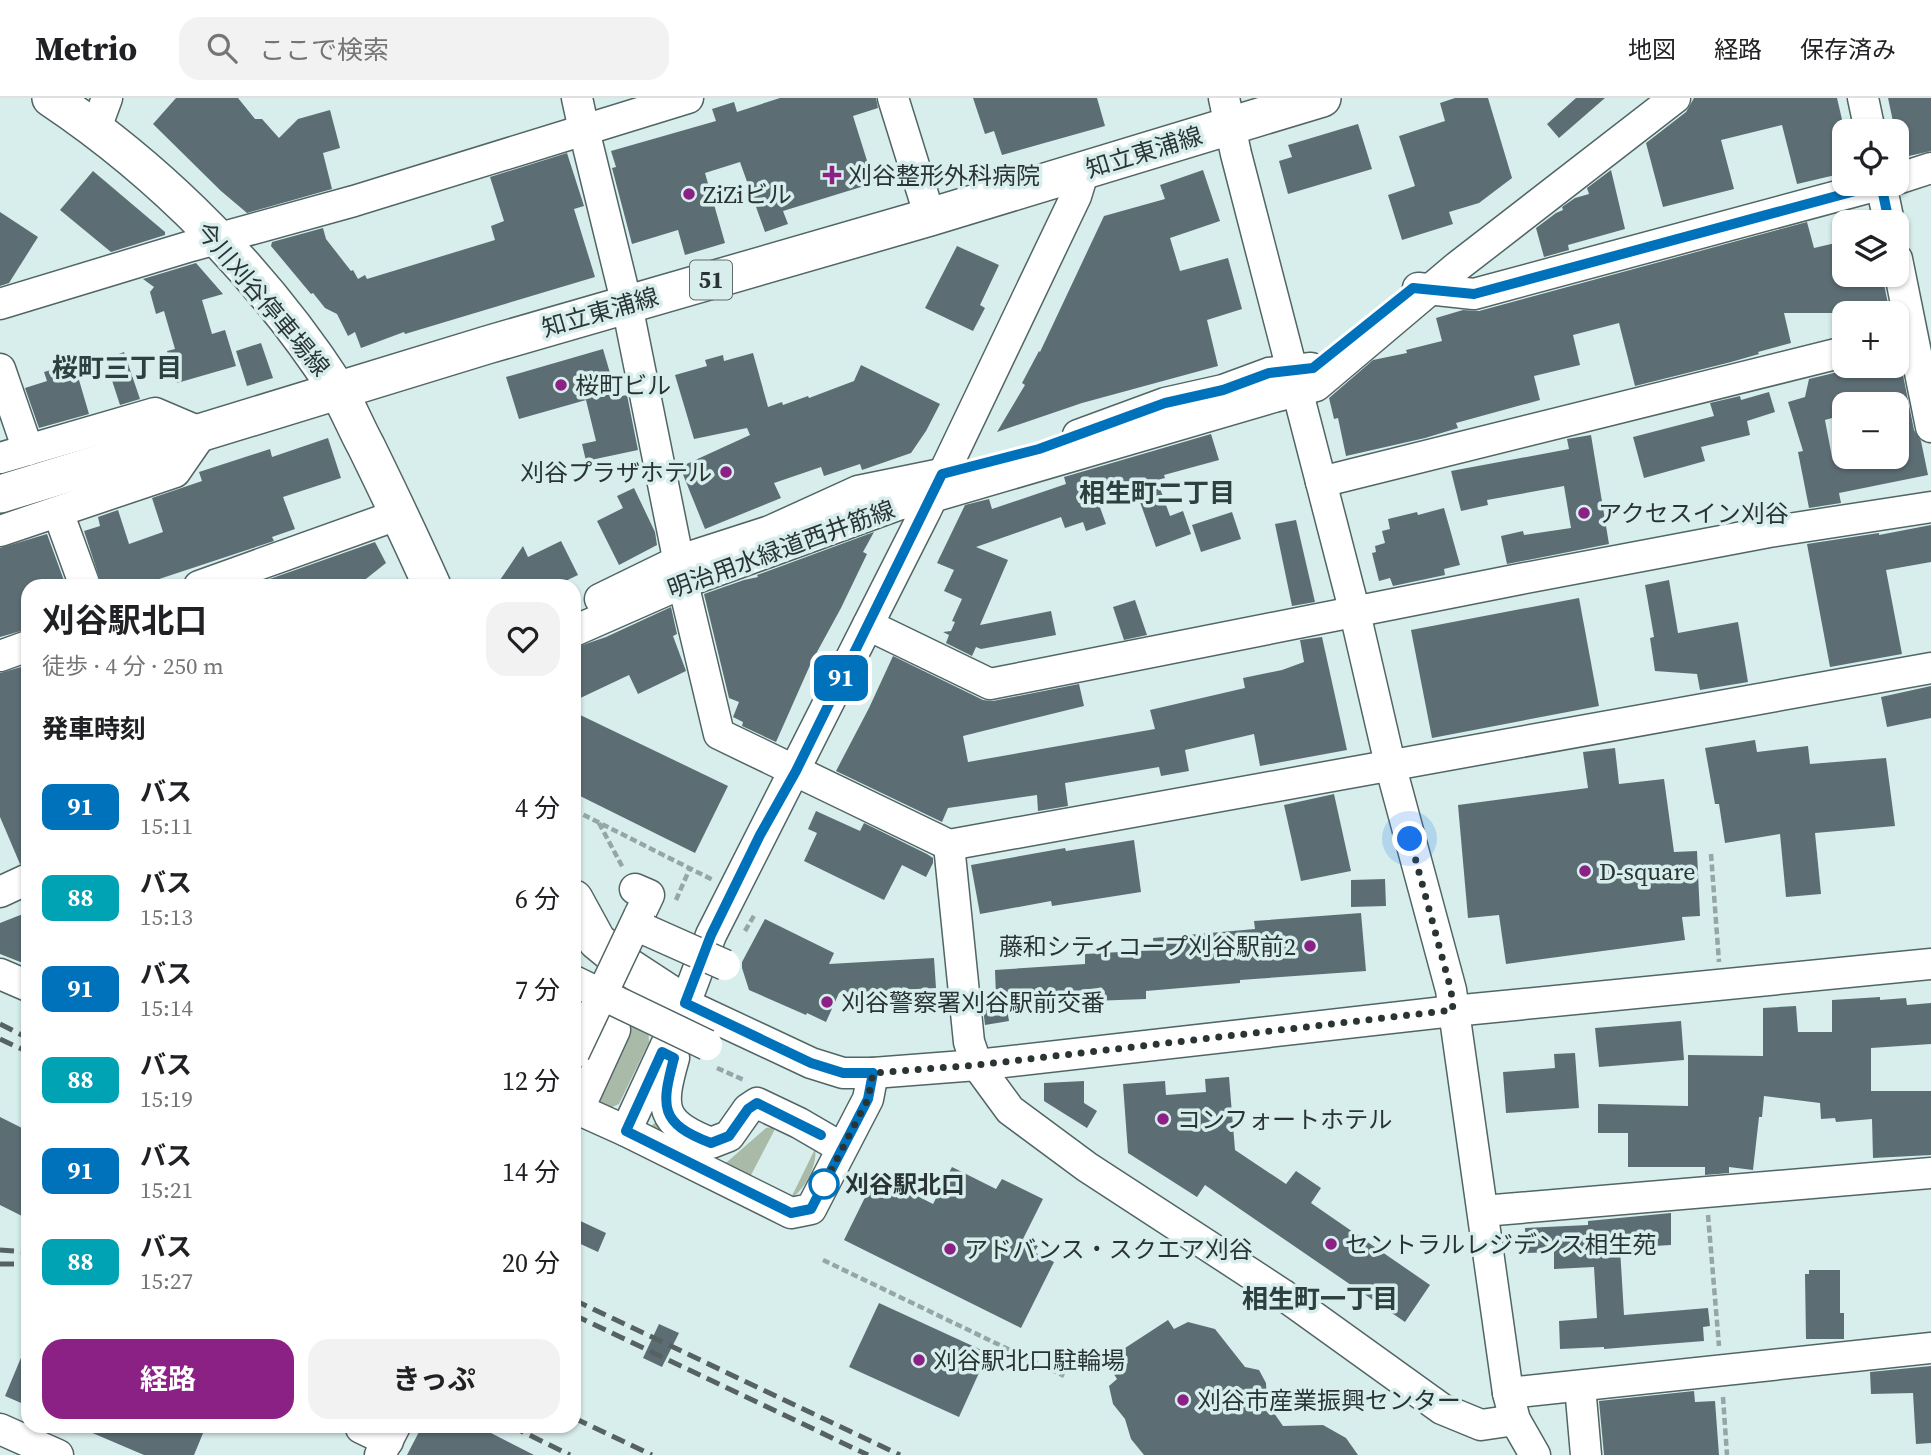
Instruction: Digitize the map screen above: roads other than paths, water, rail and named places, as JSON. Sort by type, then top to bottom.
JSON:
[{"type":"main road","name":"今川刈谷停車場線","points":[[51,98],[102,113],[217,239],[306,345],[338,392],[400,514],[429,579]]},
{"type":"main road","name":"知立東浦線","points":[[0,495],[487,345],[1084,170],[1228,112],[1322,98]]},
{"type":"main road","points":[[581,912],[597,941],[630,968],[685,1003]]},
{"type":"street","points":[[577,98],[627,304],[681,572],[719,734],[950,845],[1931,668]]},
{"type":"street","points":[[0,304],[354,201],[688,98]]},
{"type":"street","points":[[893,98],[930,217]]},
{"type":"street","points":[[1422,289],[1653,98]]},
{"type":"street","points":[[1296,381],[1458,266],[1675,98]]},
{"type":"street","points":[[1863,98],[1867,119]]},
{"type":"street","points":[[1228,112],[1236,154],[1355,613],[1390,764],[1451,990],[1500,1349],[1511,1406],[1535,1455]]},
{"type":"street","points":[[1909,175],[1931,168]]},
{"type":"street","points":[[626,1131],[685,1003],[711,935],[760,835],[796,771],[937,486],[1076,196],[1084,170]]},
{"type":"street","points":[[1422,289],[1474,294],[1837,196]]},
{"type":"street","points":[[1903,287],[1931,427]]},
{"type":"street","points":[[1321,482],[1832,355]]},
{"type":"street","points":[[0,369],[29,450]]},
{"type":"street","points":[[581,608],[681,572],[858,491],[937,486],[1165,403],[1223,390],[1269,373],[1296,381]]},
{"type":"street","points":[[0,458],[155,413],[202,433],[176,472],[0,531]]},
{"type":"street","points":[[868,625],[990,684],[1769,532],[1931,507]]},
{"type":"street","points":[[58,512],[82,579]]},
{"type":"street","points":[[219,579],[400,514]]},
{"type":"street","name":"明治用水緑道西井筋線","points":[[581,627],[681,572]]},
{"type":"street","points":[[0,656],[21,648]]},
{"type":"street","points":[[950,845],[969,1042],[977,1065],[1010,1110],[1087,1167],[1282,1294],[1442,1409],[1481,1425],[1511,1406],[1580,1386],[1721,1368],[1931,1348]]},
{"type":"street","points":[[0,892],[21,882]]},
{"type":"street","points":[[581,1024],[588,995],[635,925],[649,895],[635,889]]},
{"type":"street","points":[[0,910],[21,901]]},
{"type":"street","points":[[635,925],[724,965]]},
{"type":"street","points":[[685,1003],[811,1063],[843,1073],[873,1073],[977,1065],[1453,1010],[1931,964]]},
{"type":"street","points":[[0,974],[21,983]]},
{"type":"street","points":[[588,995],[613,1015],[615,1030],[582,1102],[586,1113],[791,1213],[811,1209],[868,1099],[873,1073]]},
{"type":"street","points":[[588,995],[707,1045]]},
{"type":"street","points":[[662,1052],[674,1058],[665,1088],[665,1108],[675,1124],[695,1137],[711,1143],[729,1136],[748,1109],[757,1103],[842,1148]]},
{"type":"street","points":[[1483,1211],[1931,1173]]},
{"type":"street","points":[[1580,1386],[1586,1455]]},
{"type":"street","points":[[0,1429],[53,1454]]},
{"type":"railway","points":[[0,1024],[21,1034]]},
{"type":"railway","points":[[0,1039],[21,1049]]},
{"type":"railway","points":[[0,1250],[21,1252]]},
{"type":"railway","points":[[0,1264],[21,1264]]},
{"type":"railway","points":[[581,1303],[900,1455]]},
{"type":"railway","points":[[581,1318],[868,1455]]},
{"type":"railway","points":[[581,1421],[652,1455]]},
{"type":"railway","points":[[525,1433],[570,1455]]},
{"type":"place","name":"刈谷整形外科病院","points":[[832,175]]},
{"type":"place","name":"ZiZiビル","points":[[689,194]]},
{"type":"place","name":"桜町ビル","points":[[561,385]]},
{"type":"place","name":"刈谷プラザホテル","points":[[726,472]]},
{"type":"place","name":"アクセスイン刈谷","points":[[1584,513]]},
{"type":"place","name":"D-square","points":[[1585,871]]},
{"type":"place","name":"藤和シティコープ刈谷駅前2","points":[[1310,946]]},
{"type":"place","name":"刈谷警察署刈谷駅前交番","points":[[827,1002]]},
{"type":"place","name":"コンフォートホテル","points":[[1163,1119]]},
{"type":"place","name":"刈谷駅北口","points":[[824,1184]]},
{"type":"place","name":"セントラルレジデンス相生苑","points":[[1331,1244]]},
{"type":"place","name":"アドバンス・スクエア刈谷","points":[[950,1249]]},
{"type":"place","name":"刈谷駅北口駐輪場","points":[[919,1360]]},
{"type":"place","name":"刈谷市産業振興センター","points":[[1183,1400]]},
{"type":"district","name":"桜町三丁目","points":[[117,368]]},
{"type":"district","name":"相生町二丁目","points":[[1157,493]]},
{"type":"district","name":"相生町一丁目","points":[[1320,1299]]}]
